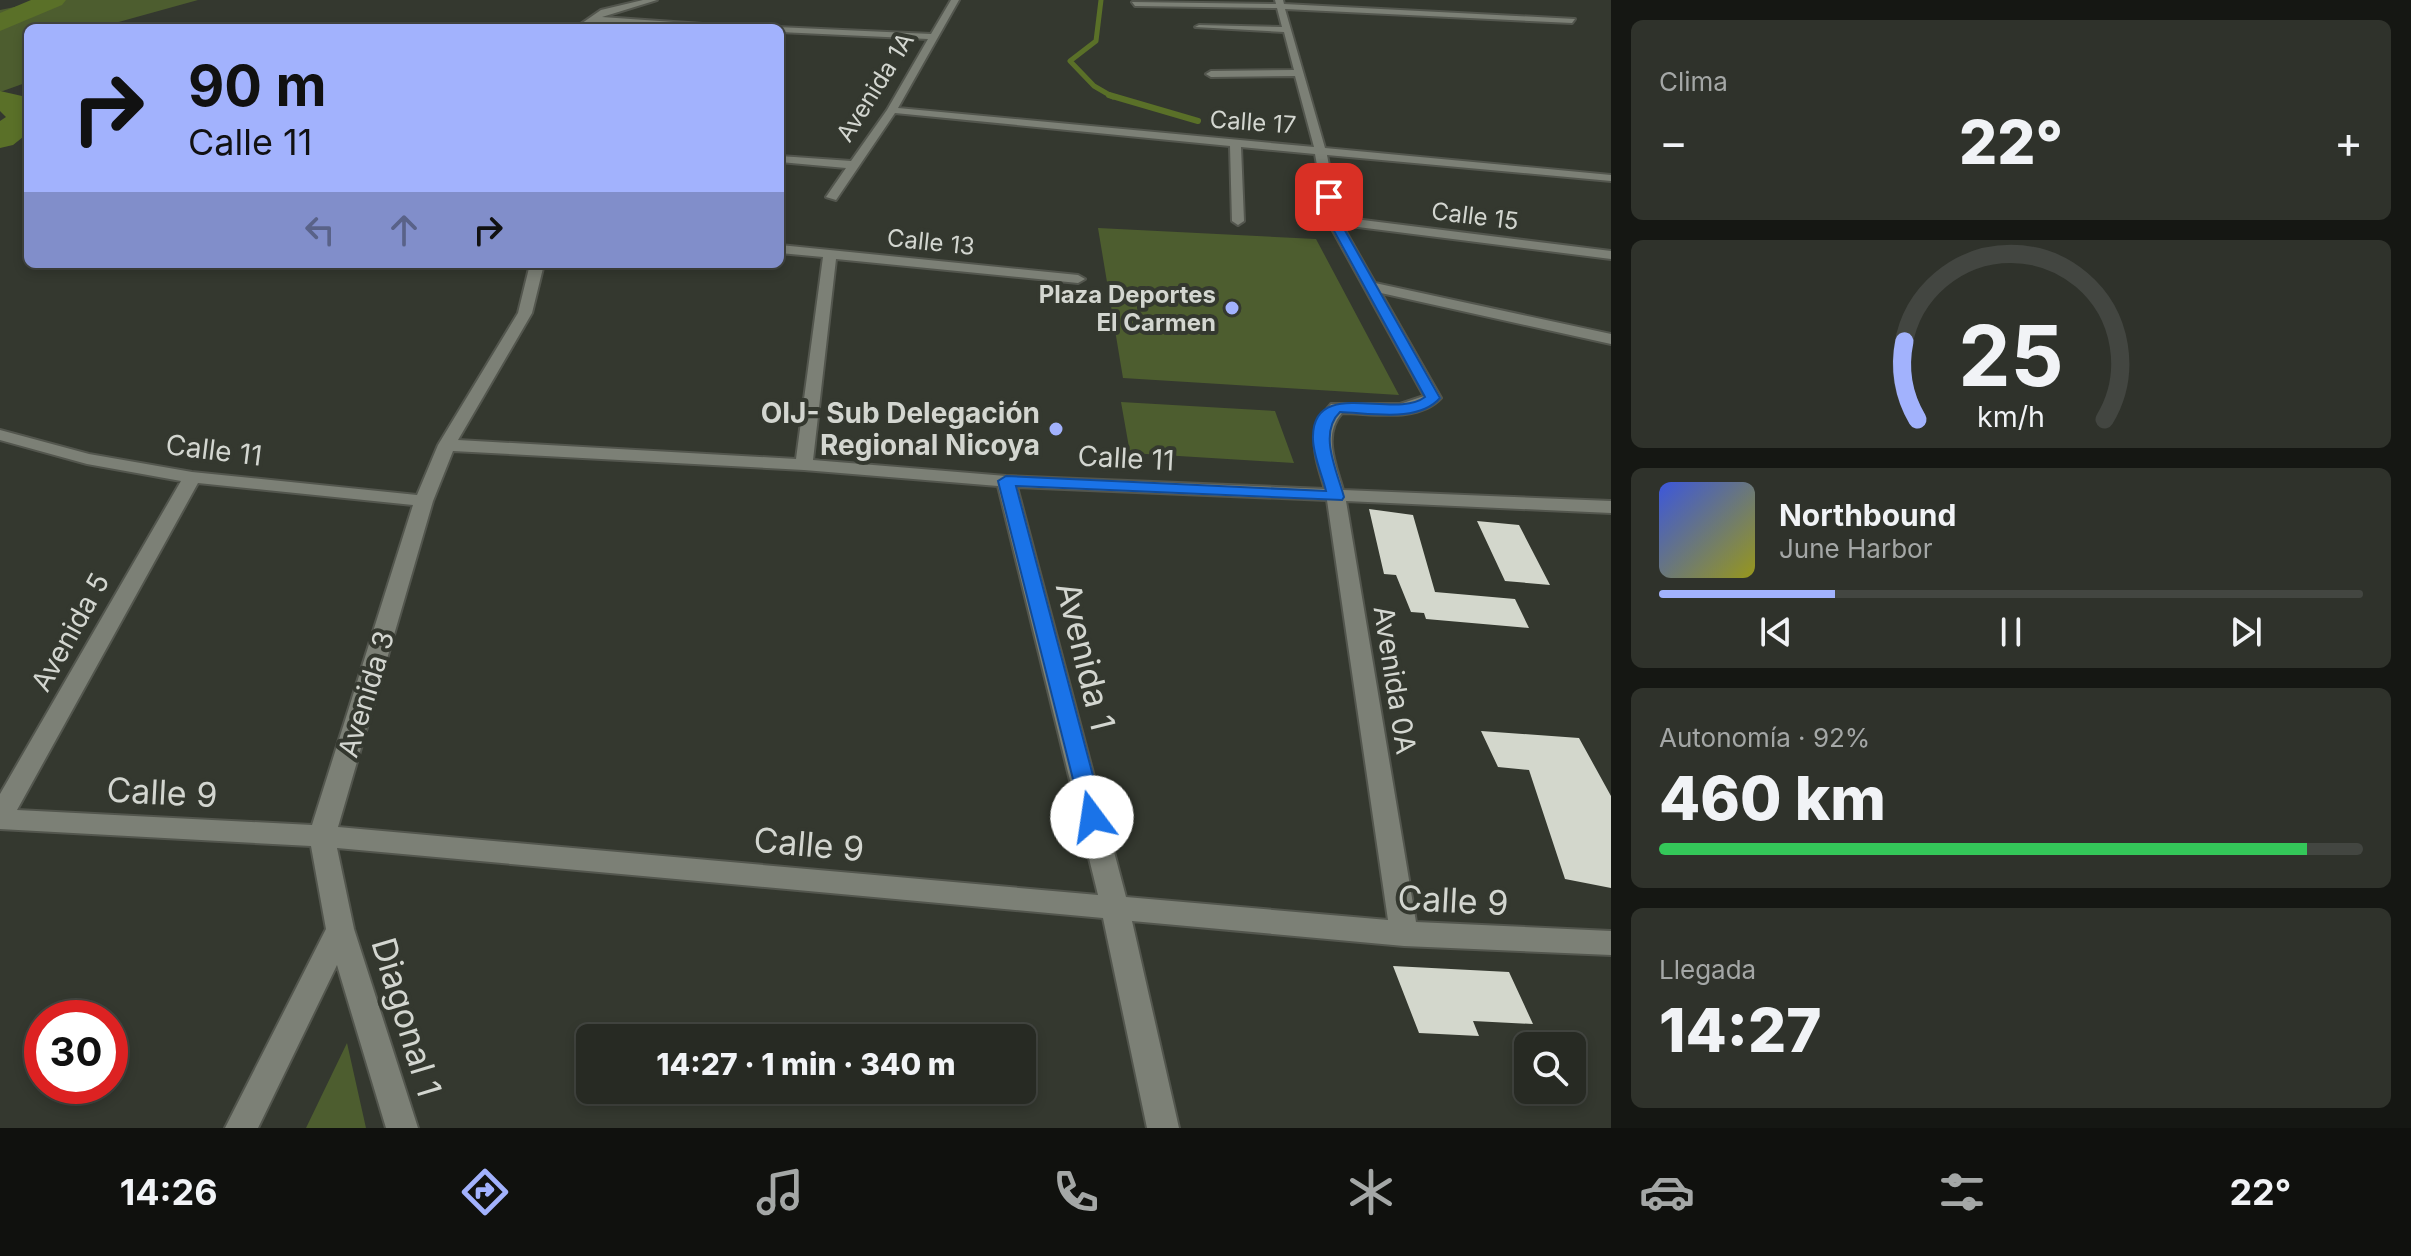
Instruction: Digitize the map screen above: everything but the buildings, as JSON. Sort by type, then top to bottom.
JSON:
[{"type":"street","points":[[611,0],[641,2]]},
{"type":"street","name":"Avenida 1A","points":[[832,197],[892,110],[955,0]]},
{"type":"street","points":[[585,24],[604,12],[641,2]]},
{"type":"street","points":[[1280,3],[1320,149],[1333,220],[1369,286],[1611,339]]},
{"type":"street","points":[[1135,4],[1280,3],[1572,21]]},
{"type":"street","points":[[593,19],[684,24]]},
{"type":"street","points":[[1199,27],[1287,30]]},
{"type":"street","points":[[784,29],[934,37]]},
{"type":"street","points":[[1211,74],[1299,73]]},
{"type":"street","name":"Calle 17","points":[[892,110],[1122,135],[1320,149],[1611,178]]},
{"type":"street","points":[[1235,143],[1238,221]]},
{"type":"street","points":[[784,159],[854,165]]},
{"type":"street","name":"Calle 15","points":[[1333,220],[1611,255]]},
{"type":"street","name":"Calle 13","points":[[784,249],[1078,279]]},
{"type":"street","points":[[804,465],[830,254]]},
{"type":"street","name":"Avenida 3","points":[[340,929],[322,836],[424,501],[447,445],[525,313],[536,268]]},
{"type":"street","name":"Avenida 0A","points":[[1369,286],[1433,398],[1423,406],[1408,409],[1337,408],[1324,419],[1320,437],[1336,497],[1404,934]]},
{"type":"street","name":"Calle 11","points":[[0,435],[87,459],[192,477],[424,501]]},
{"type":"street","name":"Calle 11","points":[[447,445],[804,465],[1006,481],[1336,497],[1534,501],[1611,507]]},
{"type":"street","name":"Avenida 5","points":[[0,818],[192,477]]},
{"type":"street","name":"Avenida 1","points":[[1006,481],[1115,908],[1163,1128]]},
{"type":"street","name":"Calle 9","points":[[0,818],[322,836],[1404,934],[1611,943]]},
{"type":"street","points":[[241,1128],[340,929]]},
{"type":"street","name":"Diagonal 1","points":[[340,929],[402,1128]]},
{"type":"green space","points":[[49,0],[198,0],[111,24],[24,24],[24,83],[0,92],[0,10]]},
{"type":"green space","name":"Plaza Deportes El Carmen","points":[[1098,228],[1316,239],[1399,395],[1123,378]]},
{"type":"green space","points":[[1121,402],[1275,411],[1294,463],[1130,453]]},
{"type":"green space","points":[[347,1043],[366,1128],[306,1128]]},
{"type":"waterway","points":[[0,23],[53,0]]},
{"type":"waterway","points":[[1101,0],[1096,41],[1070,61],[1094,86],[1110,95]]},
{"type":"waterway","points":[[1110,95],[1198,121]]},
{"type":"waterway","points":[[0,101],[10,103],[24,115]]},
{"type":"waterway","points":[[0,137],[24,120]]},
{"type":"place","name":"Plaza Deportes El Carmen","points":[[1232,308]]},
{"type":"place","name":"OIJ- Sub Delegación Regional Nicoya","points":[[1056,429]]},
{"type":"route","points":[[1092,817],[1006,481],[1336,497],[1320,437],[1324,419],[1337,408],[1408,409],[1423,406],[1433,398],[1333,220],[1329,197]]}]
